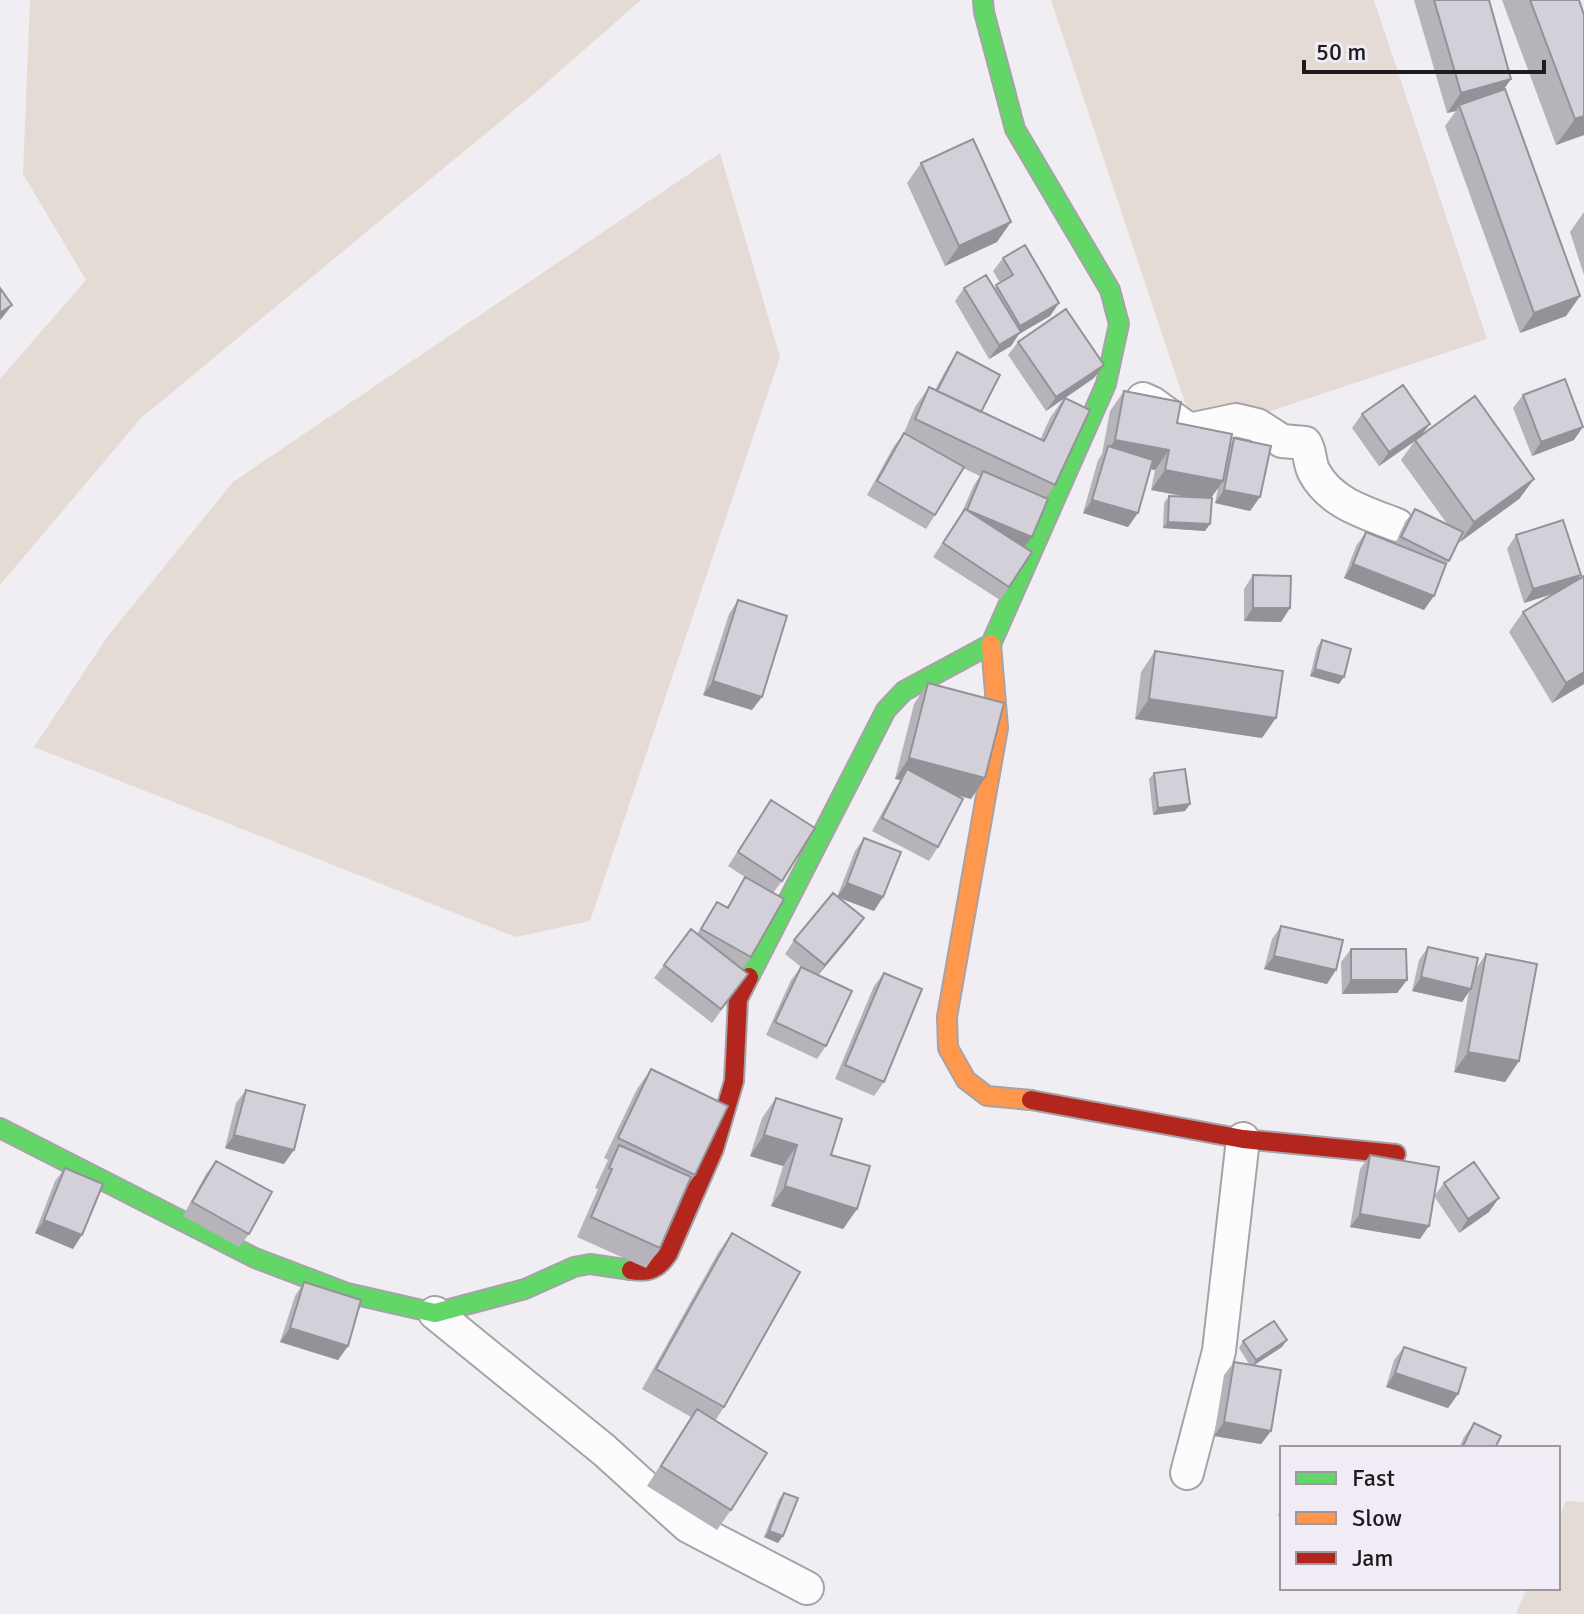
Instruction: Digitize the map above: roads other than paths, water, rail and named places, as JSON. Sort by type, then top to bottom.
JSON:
[{"type":"street","points":[[983,0],[1015,129],[1110,290],[1119,324],[1106,384],[991,644],[998,728],[947,1017],[948,1048],[966,1080],[987,1096],[1023,1099],[1243,1139],[1396,1154]]},
{"type":"street","points":[[1106,384],[1152,403],[1189,430],[1236,420],[1257,425],[1282,441],[1305,443],[1314,472],[1327,490],[1356,510],[1397,525]]},
{"type":"street","points":[[435,1313],[525,1289],[582,1265],[642,1272],[653,1270],[661,1264],[714,1149],[730,1095],[734,1081],[738,999],[886,710],[904,691],[991,644]]},
{"type":"street","points":[[0,1128],[255,1258],[347,1293],[435,1313],[604,1450],[688,1526],[807,1588]]},
{"type":"street","points":[[1187,1473],[1219,1351],[1243,1139]]}]
